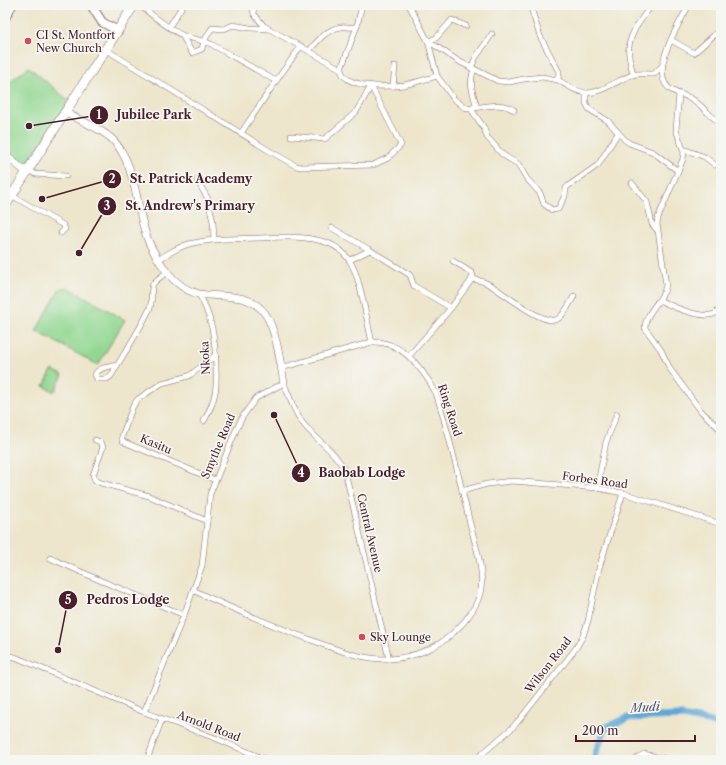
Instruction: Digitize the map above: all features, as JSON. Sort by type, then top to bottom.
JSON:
[{"type":"highway","points":[[5,206],[134,5]]},
{"type":"main road","points":[[5,18],[12,5]]},
{"type":"main road","points":[[94,7],[100,25],[104,30],[116,33]]},
{"type":"street","points":[[139,5],[182,35],[204,41],[276,81]]},
{"type":"street","points":[[170,27],[183,5]]},
{"type":"street","points":[[255,5],[253,8],[254,14],[264,26],[341,69],[344,76],[352,82],[371,86],[393,86],[406,85],[438,76]]},
{"type":"street","points":[[341,69],[357,26],[362,5]]},
{"type":"street","points":[[409,5],[428,41],[438,76],[454,99],[464,107],[473,108],[500,105],[514,110]]},
{"type":"street","points":[[530,5],[540,36],[559,72],[558,80]]},
{"type":"street","points":[[634,75],[629,55],[629,45],[633,34],[652,5]]},
{"type":"street","points":[[689,5],[671,40],[662,66],[663,78],[665,84],[670,89],[693,100],[721,123]]},
{"type":"street","points":[[428,41],[436,38],[452,20],[466,26]]},
{"type":"street","points":[[182,35],[192,53],[202,49],[204,41],[212,28],[224,29],[233,25],[270,29]]},
{"type":"street","points":[[308,51],[329,30],[345,27],[352,28],[357,26]]},
{"type":"street","points":[[671,40],[694,53],[721,29]]},
{"type":"street","points":[[473,108],[476,104],[471,78],[472,68],[476,57],[492,34]]},
{"type":"street","points":[[428,41],[460,62],[504,83],[542,76],[558,80],[574,89],[586,93],[610,86],[634,75],[654,74],[662,66]]},
{"type":"street","points":[[241,133],[301,46]]},
{"type":"street","points":[[105,49],[282,158],[296,166],[302,167],[378,164],[388,158],[401,145],[371,86]]},
{"type":"street","points":[[393,86],[395,66]]},
{"type":"street","points":[[291,136],[325,139],[356,112],[371,86]]},
{"type":"street","points":[[586,93],[586,103],[589,109],[608,121],[629,143],[653,152],[678,171]]},
{"type":"street","points":[[679,94],[676,130],[683,149],[683,159],[658,218],[657,230],[666,288],[651,312],[645,328],[661,350],[670,369],[701,411],[721,430]]},
{"type":"street","points":[[473,108],[484,128],[487,137],[503,155],[518,164],[527,179],[540,193],[544,204],[552,210],[558,209],[565,196],[566,188],[568,186],[602,161],[609,146],[618,133]]},
{"type":"street","points":[[64,112],[104,133],[117,144],[128,166],[146,236],[168,272],[182,286],[199,294],[234,296],[252,302],[259,307],[266,316],[273,332],[284,383]]},
{"type":"street","points":[[683,149],[705,157],[715,165]]},
{"type":"street","points":[[5,155],[35,174],[66,176]]},
{"type":"street","points":[[197,180],[208,199],[213,222],[214,239]]},
{"type":"street","points":[[632,183],[646,202],[652,224],[657,230]]},
{"type":"street","points":[[12,196],[63,225],[64,229],[61,233]]},
{"type":"street","points":[[332,228],[410,275],[414,286],[451,308]]},
{"type":"street","points":[[159,259],[182,246],[214,239],[301,238],[315,240],[335,246],[350,260],[357,277],[372,342]]},
{"type":"street","points":[[350,260],[370,250]]},
{"type":"street","points":[[409,356],[451,308],[472,279],[472,273],[453,261]]},
{"type":"street","points":[[117,366],[150,309],[153,298],[153,284],[168,272]]},
{"type":"street","points":[[472,279],[489,284],[530,311],[552,320],[556,320],[561,316],[574,296]]},
{"type":"street","name":"Nkoka","points":[[199,294],[207,308],[211,320],[216,355],[216,391],[212,405],[204,421]]},
{"type":"street","points":[[659,300],[683,310],[702,314],[714,314],[721,308]]},
{"type":"street","name":"Ring Road","points":[[193,590],[264,622],[348,653],[376,659],[404,658],[431,649],[450,636],[462,625],[479,598],[481,577],[476,545],[436,393],[429,379],[420,367],[409,356],[396,347],[380,341],[281,368]]},
{"type":"street","name":"Kasitu","points":[[215,480],[124,442],[122,440],[122,436],[138,399],[158,385],[189,376],[216,355]]},
{"type":"street","name":"Smythe Road","points":[[144,712],[184,615],[202,566],[210,494],[236,430],[246,410],[256,398],[284,383]]},
{"type":"street","name":"Central Avenue","points":[[284,383],[300,419],[309,430],[337,457],[345,470],[389,659]]},
{"type":"street","points":[[597,488],[606,442],[617,414]]},
{"type":"street","points":[[95,440],[100,442],[103,447],[93,474],[95,480],[149,496],[207,521]]},
{"type":"street","name":"Forbes Road","points":[[462,491],[487,484],[512,481],[597,488],[623,493],[721,524]]},
{"type":"street","name":"Wilson Road","points":[[475,760],[512,728],[520,719],[583,636],[588,621],[601,561],[623,493]]},
{"type":"street","points":[[50,558],[184,615]]},
{"type":"street","points":[[5,655],[28,662],[144,712]]},
{"type":"street","name":"Arnold Road","points":[[144,712],[215,738],[267,760]]},
{"type":"street","points":[[147,760],[162,719]]},
{"type":"street","points":[[636,760],[644,754],[669,760]]},
{"type":"green space","points":[[29,67],[69,101],[25,167],[5,151],[5,85]]},
{"type":"green space","points":[[68,287],[125,320],[98,365],[36,331],[60,289]]},
{"type":"green space","points":[[52,370],[63,375],[54,392],[44,386]]},
{"type":"green space","points":[[5,757],[37,757],[59,760],[5,760]]},
{"type":"waterway","name":"Mudi","points":[[593,760],[606,727],[628,718],[682,716],[708,721],[721,726]]},
{"type":"place","name":"CI St. Montfort New Church","points":[[28,41]]},
{"type":"place","name":"Jubilee Park","points":[[29,126]]},
{"type":"place","name":"St. Patrick Academy","points":[[42,199]]},
{"type":"place","name":"St. Andrew's Primary","points":[[79,253]]},
{"type":"place","name":"Baobab Lodge","points":[[274,415]]},
{"type":"place","name":"Sky Lounge","points":[[362,637]]},
{"type":"place","name":"Pedros Lodge","points":[[58,650]]}]
